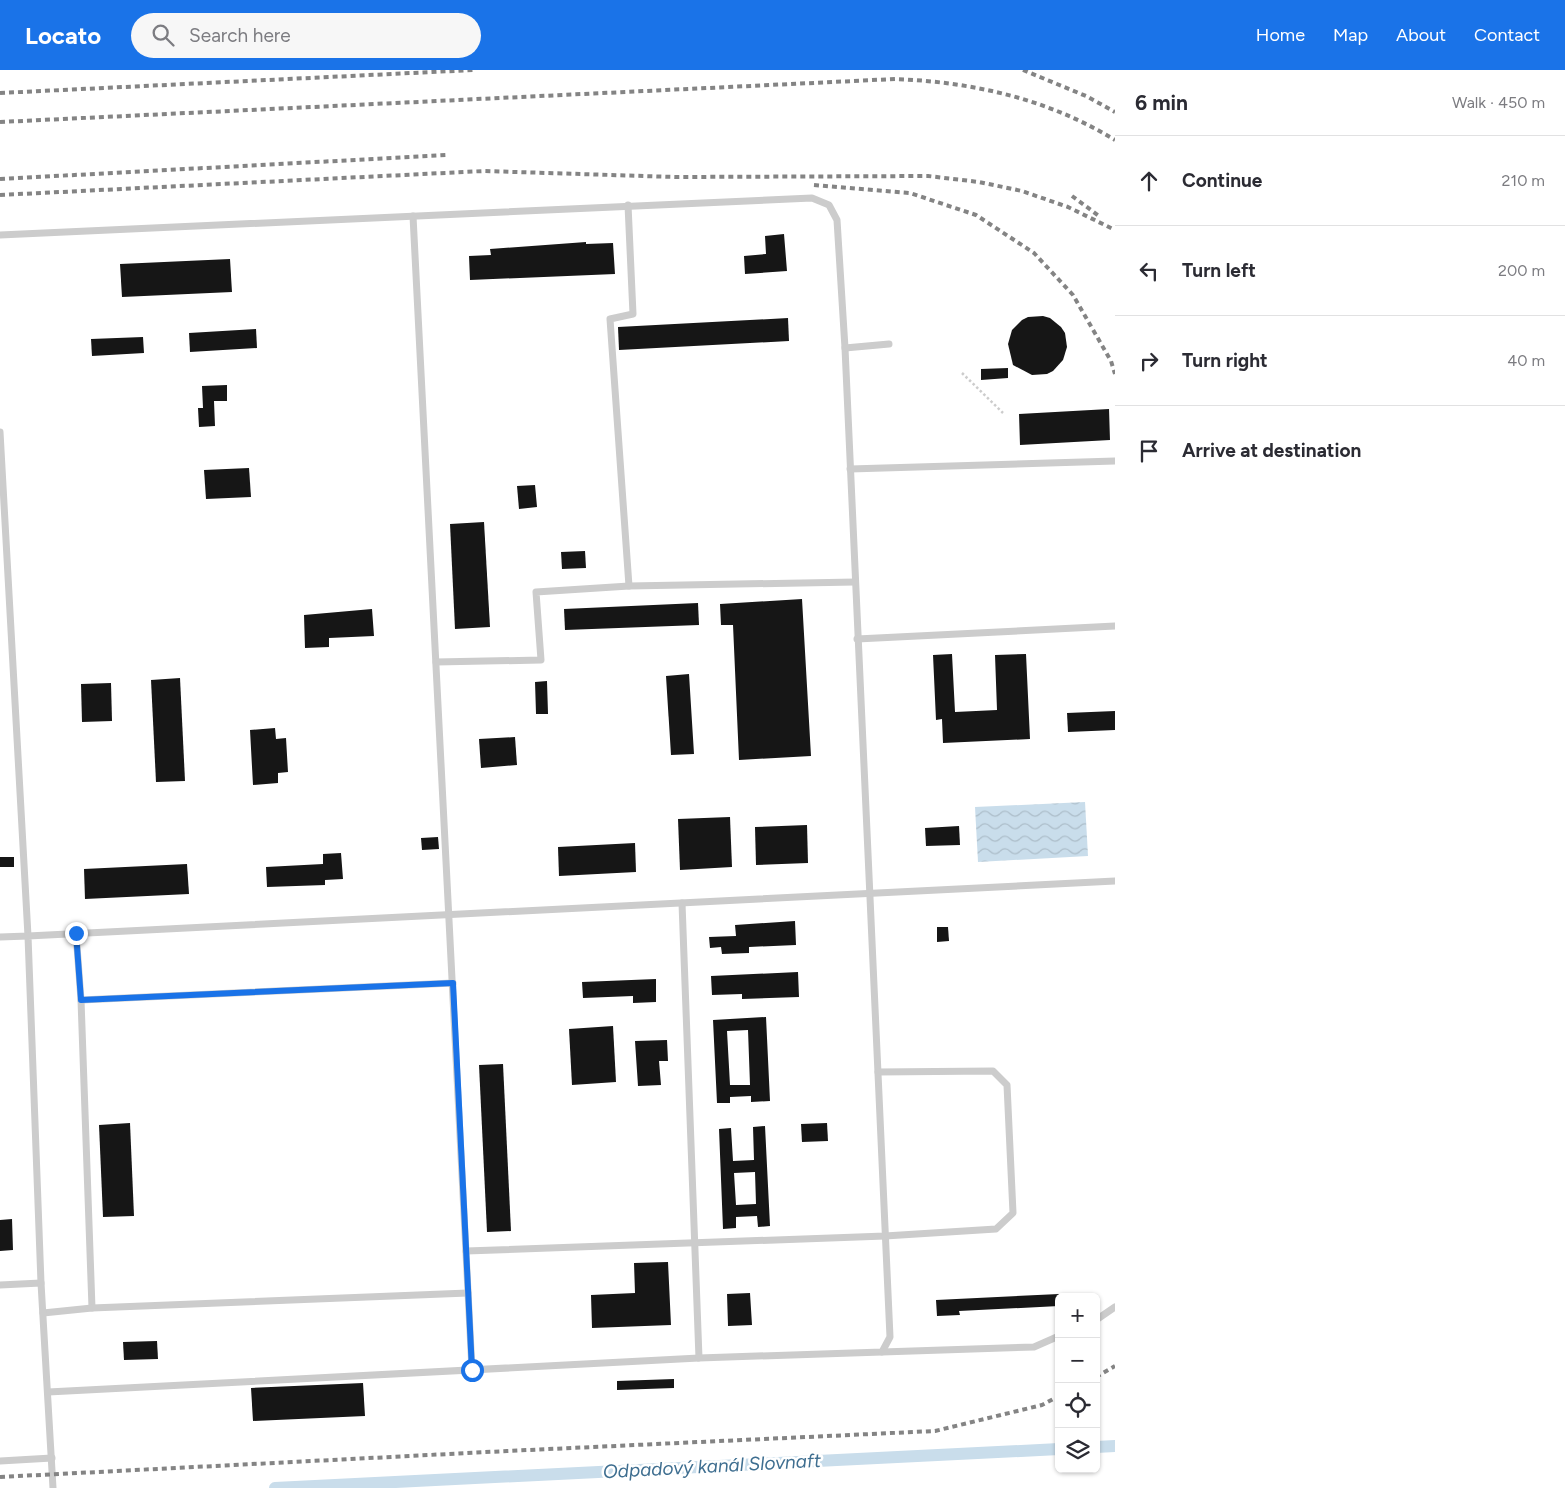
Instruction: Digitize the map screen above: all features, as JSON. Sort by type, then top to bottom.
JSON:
[{"type":"lane","points":[[0,235],[812,198],[829,205],[837,220],[845,348],[890,1337],[882,1352]]},
{"type":"lane","points":[[628,205],[633,314],[610,319],[629,586]]},
{"type":"lane","points":[[413,216],[472,1370]]},
{"type":"lane","points":[[845,348],[889,344]]},
{"type":"lane","points":[[0,432],[28,936],[41,1283],[53,1486]]},
{"type":"lane","points":[[850,469],[1115,461]]},
{"type":"lane","points":[[436,662],[541,660],[536,592],[629,586],[855,582]]},
{"type":"lane","points":[[857,639],[1115,626]]},
{"type":"lane","points":[[0,937],[1115,881]]},
{"type":"lane","points":[[682,903],[700,1358]]},
{"type":"lane","points":[[76,933],[81,1000],[92,1308]]},
{"type":"lane","points":[[81,1000],[453,983]]},
{"type":"lane","points":[[466,1251],[885,1236],[996,1229],[1013,1212],[1007,1085],[993,1071],[878,1072]]},
{"type":"lane","points":[[0,1285],[41,1283]]},
{"type":"lane","points":[[43,1313],[92,1308],[468,1293]]},
{"type":"lane","points":[[1100,1317],[1115,1307]]},
{"type":"lane","points":[[48,1392],[700,1358],[1034,1347],[1055,1338]]},
{"type":"lane","points":[[0,1461],[52,1458]]},
{"type":"path","points":[[962,373],[1003,413]]},
{"type":"water","points":[[1085,802],[1088,856],[978,862],[975,807]]},
{"type":"building","points":[[784,234],[787,271],[745,274],[744,256],[766,254],[765,236]]},
{"type":"building","points":[[586,242],[586,244],[613,243],[615,274],[470,280],[469,256],[491,255],[490,249]]},
{"type":"building","points":[[230,259],[232,292],[122,297],[120,264]]},
{"type":"building","points":[[1043,316],[1050,318],[1061,327],[1065,333],[1067,347],[1063,360],[1053,371],[1047,374],[1032,375],[1013,365],[1008,344],[1012,330],[1022,320],[1028,317]]},
{"type":"building","points":[[788,318],[789,341],[619,350],[618,327]]},
{"type":"building","points":[[256,329],[257,348],[190,352],[189,333]]},
{"type":"building","points":[[143,337],[144,353],[92,356],[91,339]]},
{"type":"building","points":[[1008,368],[1008,378],[981,380],[981,369]]},
{"type":"building","points":[[227,385],[227,401],[214,401],[215,426],[199,427],[198,408],[203,408],[202,386]]},
{"type":"building","points":[[1109,409],[1110,440],[1020,445],[1019,414]]},
{"type":"building","points":[[249,468],[251,497],[206,499],[204,470]]},
{"type":"building","points":[[535,485],[537,507],[519,509],[517,486]]},
{"type":"building","points":[[484,522],[490,627],[455,629],[450,524]]},
{"type":"building","points":[[585,551],[586,568],[562,569],[561,552]]},
{"type":"building","points":[[802,599],[811,756],[739,760],[733,625],[721,625],[720,604]]},
{"type":"building","points":[[698,603],[699,625],[565,630],[564,609]]},
{"type":"building","points":[[372,609],[374,636],[329,638],[329,647],[305,648],[304,615]]},
{"type":"building","points":[[952,654],[955,712],[997,710],[995,655],[1026,654],[1030,739],[943,743],[942,719],[936,720],[933,655]]},
{"type":"building","points":[[689,674],[694,754],[671,755],[666,676]]},
{"type":"building","points":[[180,678],[185,781],[156,782],[151,680]]},
{"type":"building","points":[[547,681],[548,714],[536,714],[535,682]]},
{"type":"building","points":[[111,683],[112,721],[82,722],[81,684]]},
{"type":"building","points":[[1115,711],[1115,730],[1068,732],[1067,713]]},
{"type":"building","points":[[275,728],[276,739],[286,738],[288,772],[278,773],[278,783],[253,785],[250,730]]},
{"type":"building","points":[[515,737],[517,765],[481,768],[479,739]]},
{"type":"building","points":[[730,817],[732,867],[680,870],[678,819]]},
{"type":"building","points":[[807,825],[808,863],[756,865],[755,827]]},
{"type":"building","points":[[959,826],[960,845],[926,846],[925,828]]},
{"type":"building","points":[[438,837],[439,849],[422,850],[421,838]]},
{"type":"building","points":[[635,843],[636,872],[559,876],[558,847]]},
{"type":"building","points":[[341,853],[343,879],[325,880],[325,885],[267,887],[266,867],[323,864],[323,854]]},
{"type":"building","points":[[0,857],[14,857],[14,867],[0,867]]},
{"type":"building","points":[[187,864],[189,894],[85,899],[84,869]]},
{"type":"building","points":[[795,921],[796,945],[749,947],[749,953],[722,954],[721,947],[710,948],[709,937],[736,936],[735,925]]},
{"type":"building","points":[[937,927],[948,927],[949,941],[937,942]]},
{"type":"building","points":[[798,972],[799,997],[742,999],[742,994],[712,995],[711,976]]},
{"type":"building","points":[[656,979],[656,1002],[633,1003],[633,996],[583,998],[582,982]]},
{"type":"building","points":[[766,1017],[770,1101],[751,1102],[751,1096],[730,1097],[730,1103],[717,1103],[713,1020]],"holes":[[[748,1030],[750,1085],[730,1085],[727,1031]]]},
{"type":"building","points":[[613,1026],[616,1082],[572,1085],[569,1029]]},
{"type":"building","points":[[667,1040],[668,1061],[659,1061],[661,1085],[638,1086],[635,1041]]},
{"type":"building","points":[[503,1064],[511,1231],[487,1232],[479,1065]]},
{"type":"building","points":[[130,1123],[134,1216],[103,1217],[99,1125]]},
{"type":"building","points":[[827,1123],[828,1141],[802,1142],[801,1124]]},
{"type":"building","points":[[765,1126],[770,1226],[758,1227],[757,1216],[736,1217],[736,1228],[723,1229],[719,1129],[731,1128],[733,1161],[754,1160],[753,1127]],"holes":[[[755,1172],[756,1204],[736,1205],[734,1173]]]},
{"type":"building","points":[[12,1219],[13,1250],[0,1251],[0,1220]]},
{"type":"building","points":[[668,1262],[671,1325],[592,1328],[591,1295],[635,1293],[634,1263]]},
{"type":"building","points":[[750,1293],[752,1325],[728,1326],[727,1294]]},
{"type":"building","points":[[1055,1294],[1055,1306],[959,1311],[960,1315],[937,1316],[936,1300]]},
{"type":"building","points":[[157,1341],[158,1359],[124,1360],[123,1342]]},
{"type":"building","points":[[674,1379],[674,1388],[617,1390],[617,1381]]},
{"type":"building","points":[[363,1383],[365,1416],[253,1421],[251,1388]]},
{"type":"waterway","name":"Odpadový kanál Slovnaft","points":[[1100,1447],[1115,1446]]},
{"type":"waterway","name":"Odpadový kanál Slovnaft","points":[[275,1488],[1055,1449]]},
{"type":"railway","points":[[0,93],[473,70]]},
{"type":"railway","points":[[1023,70],[1086,96],[1115,112]]},
{"type":"railway","points":[[0,122],[895,79],[953,84],[1009,95],[1037,103],[1063,114],[1115,140]]},
{"type":"railway","points":[[0,179],[447,155]]},
{"type":"railway","points":[[0,195],[484,171],[675,177],[928,176],[979,182],[1022,191],[1068,207],[1115,230]]},
{"type":"railway","points":[[814,185],[910,193],[976,215],[1034,253],[1073,295],[1111,361],[1115,374]]},
{"type":"railway","points":[[1072,196],[1099,216]]},
{"type":"railway","points":[[1100,1375],[1115,1366]]},
{"type":"railway","points":[[0,1477],[935,1431],[1042,1405],[1055,1398]]},
{"type":"route","points":[[76,933],[81,1000],[453,983],[472,1370]]}]
